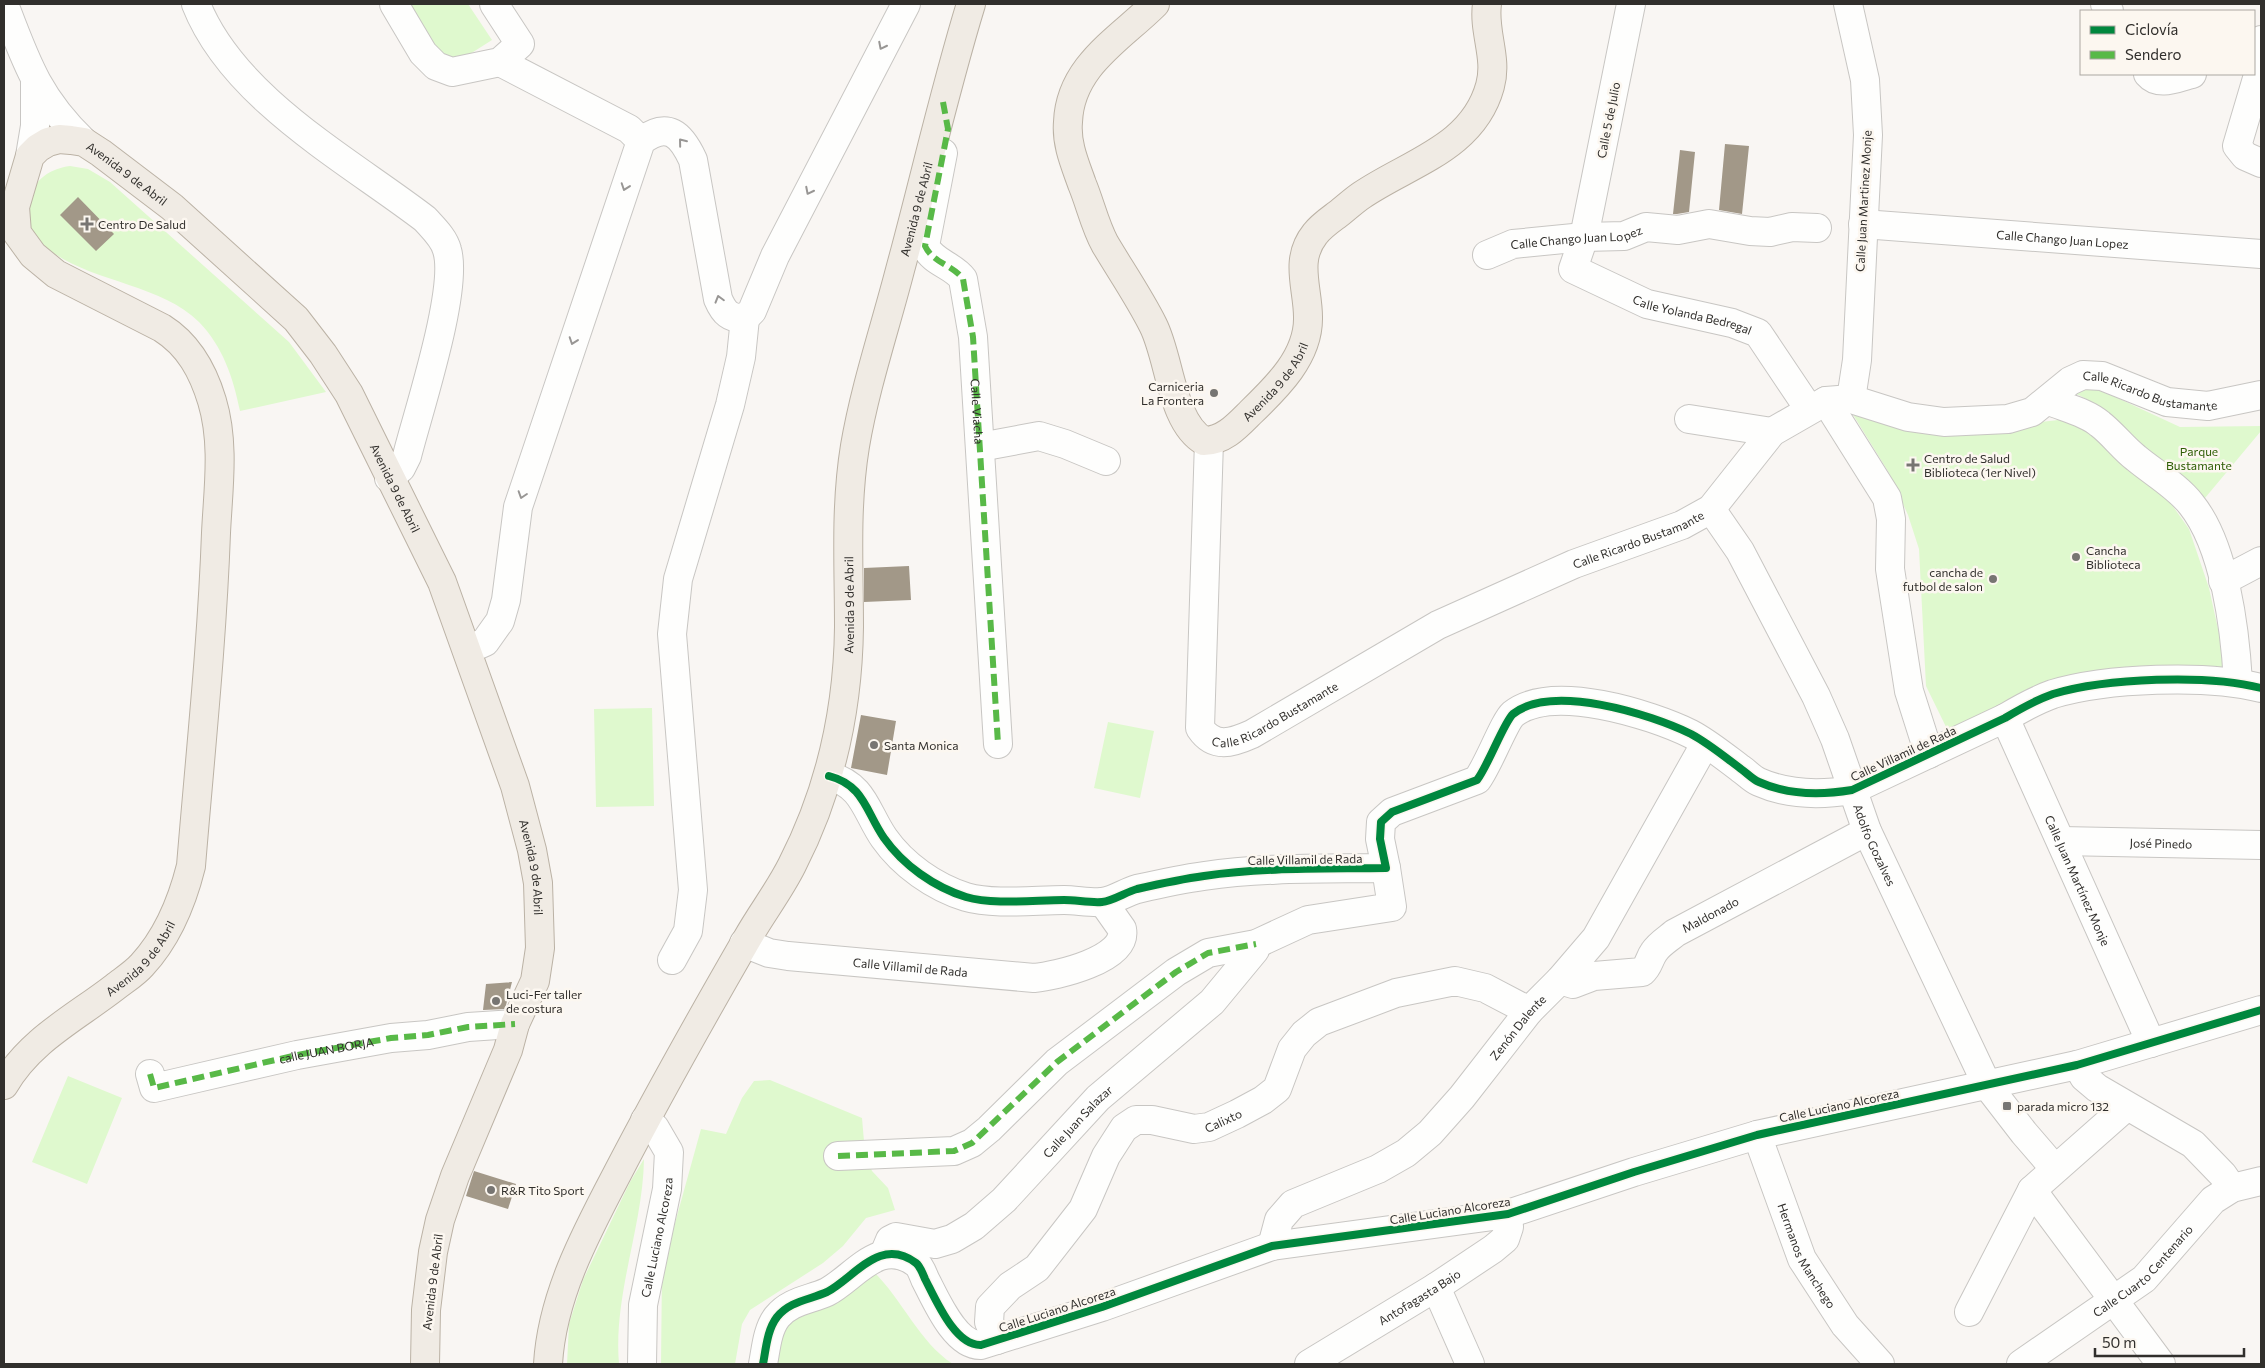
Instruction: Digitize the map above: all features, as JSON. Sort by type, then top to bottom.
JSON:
[{"type":"main road","name":"Avenida 9 de Abril","points":[[548,1364],[558,1308],[572,1266],[592,1222],[645,1120],[744,943],[792,865],[811,824],[829,776],[840,732],[846,685],[849,632],[847,512],[855,445],[943,102],[971,4]]},
{"type":"main road","points":[[1155,4],[1097,55],[1085,73],[1074,96],[1068,122],[1070,146],[1073,162],[1104,243],[1124,272],[1154,327],[1182,414],[1198,437],[1209,441]]},
{"type":"main road","name":"Avenida 9 de Abril","points":[[1209,441],[1223,436],[1238,425],[1287,373],[1298,356],[1305,339],[1308,318],[1302,267],[1305,254],[1315,233],[1361,196],[1444,148],[1466,130],[1490,86],[1493,60],[1486,32],[1487,4]]},
{"type":"main road","name":"Avenida 9 de Abril","points":[[4,1084],[13,1069],[48,1033],[142,966],[167,930],[180,905],[191,866],[215,569],[220,446],[212,402],[206,385],[197,364],[175,336],[56,274],[33,255],[17,233],[15,207],[30,156],[38,148],[54,140],[84,142],[102,153],[172,207],[296,319],[323,354],[349,394],[442,582],[515,786],[538,883],[540,948],[534,981],[515,1024],[508,1050],[455,1176],[440,1220],[433,1252],[426,1310],[425,1364]]},
{"type":"street","points":[[4,4],[35,82],[52,108],[84,142]]},
{"type":"street","points":[[196,4],[215,42],[285,117],[425,219],[436,231],[447,249],[450,270],[438,335],[407,456],[401,468],[389,478]]},
{"type":"street","points":[[394,4],[422,53],[436,66],[452,72],[500,62],[520,44],[494,4]]},
{"type":"street","points":[[467,650],[486,642],[500,622],[506,600],[518,507],[641,141],[658,131],[668,131],[683,141],[693,160],[718,299],[722,310],[730,316],[736,319],[745,318],[752,312],[775,256],[906,4]]},
{"type":"street","name":"Calle 5 de Julio","points":[[1573,269],[1584,237],[1631,4]]},
{"type":"street","name":"Calle Juan Martinez Monje","points":[[1828,403],[1857,360],[1868,134],[1865,80],[1848,4]]},
{"type":"street","points":[[500,62],[629,129],[641,141]]},
{"type":"street","points":[[2261,66],[2237,146],[2246,156],[2261,163]]},
{"type":"street","points":[[2149,75],[2164,81],[2188,75]]},
{"type":"street","points":[[30,156],[35,126],[35,82]]},
{"type":"street","name":"Calle Viacha","points":[[943,102],[948,130],[925,246],[933,257],[957,271],[966,288],[973,337],[998,744]]},
{"type":"street","name":"Calle Chango Juan Lopez","points":[[1487,255],[1513,244],[1584,237],[1624,236],[1646,227],[1678,230],[1709,224],[1750,231],[1770,232],[1792,227],[1817,228]]},
{"type":"street","name":"Calle Chango Juan Lopez","points":[[1863,224],[2261,254]]},
{"type":"street","name":"Calle Yolanda Bedregal","points":[[1573,269],[1647,304],[1732,323],[1758,334],[1828,403]]},
{"type":"street","points":[[672,960],[688,931],[692,890],[672,634],[678,579],[730,405],[741,356],[745,318]]},
{"type":"street","name":"Calle Ricardo Bustamante","points":[[1209,441],[1200,728],[1214,742],[1234,742],[1252,734],[1438,625],[1574,564],[1682,525],[1711,510],[1772,432],[1828,403],[1944,422],[2008,419],[2032,412],[2049,401],[2070,381],[2083,375],[2096,375],[2167,402],[2208,406],[2261,395]]},
{"type":"street","points":[[2049,401],[2072,409],[2100,424],[2127,451],[2191,503],[2208,531],[2224,581],[2235,635],[2250,685]]},
{"type":"street","points":[[1828,403],[1886,498],[1890,518],[1890,570],[1909,691],[1929,754]]},
{"type":"street","points":[[1689,419],[1772,432]]},
{"type":"street","points":[[980,447],[1038,436],[1065,444],[1106,461]]},
{"type":"street","name":"Adolfo Gozalves","points":[[1711,510],[1740,551],[1816,696],[1867,831],[1987,1085],[2024,1134],[2056,1169]]},
{"type":"street","points":[[2224,581],[2261,561]]},
{"type":"street","name":"Calle Villamil de Rada","points":[[744,943],[769,953],[788,956],[1034,978],[1052,977],[1069,973],[1110,952],[1122,939],[1122,929],[1103,902],[1138,889],[1203,876],[1240,872],[1386,868],[1380,839],[1381,822],[1392,812],[1477,780],[1485,770],[1511,716],[1527,705],[1548,701],[1601,705],[1662,723],[1692,735],[1757,782],[1775,788],[1833,793],[1852,790],[2051,695],[2090,686],[2153,680],[2250,685]]},
{"type":"street","name":"Calle Juan Martínez Monje","points":[[2005,718],[2151,1043]]},
{"type":"street","name":"Zenón Dalente","points":[[1272,1246],[1279,1220],[1293,1204],[1378,1170],[1406,1153],[1430,1133],[1462,1097],[1529,1011],[1560,980],[1596,938],[1705,744]]},
{"type":"street","points":[[829,776],[848,783],[860,796],[884,838],[900,856],[915,870],[948,890],[967,897],[986,900],[1103,902]]},
{"type":"street","name":"Maldonado","points":[[1560,980],[1573,984],[1594,976],[1642,972],[1648,967],[1653,953],[1661,944],[1676,933],[1867,831]]},
{"type":"street","name":"José Pinedo","points":[[2061,841],[2261,845]]},
{"type":"street","points":[[838,1156],[954,1151],[972,1143],[1057,1062],[1176,972],[1208,953],[1256,944],[1308,920],[1392,907],[1386,868]]},
{"type":"street","name":"Calle Juan Salazar","points":[[884,1255],[888,1243],[896,1237],[935,1244],[952,1240],[974,1226],[1004,1200],[1098,1098],[1159,1049],[1212,1002],[1255,950],[1256,944]]},
{"type":"street","name":"Calixto","points":[[997,1340],[989,1322],[990,1307],[1010,1286],[1037,1268],[1083,1209],[1106,1156],[1124,1128],[1136,1120],[1152,1120],[1194,1129],[1210,1127],[1237,1114],[1263,1100],[1277,1089],[1292,1049],[1304,1034],[1319,1022],[1396,993],[1455,981],[1485,988],[1529,1011]]},
{"type":"street","name":"Calle Luciano Alcoreza","points":[[884,1255],[902,1256],[918,1264],[942,1310],[961,1337],[972,1345],[997,1340],[1102,1307],[1272,1246],[1508,1214],[1643,1169],[1757,1135],[2077,1065],[2261,1012]]},
{"type":"street","name":"calle JUAN BORJA","points":[[150,1074],[154,1088],[288,1057],[391,1038],[428,1035],[468,1027],[515,1024]]},
{"type":"street","points":[[2077,1065],[2084,1077],[2126,1107],[2193,1144],[2223,1174],[2232,1188]]},
{"type":"street","points":[[1970,1312],[2032,1190],[2126,1107]]},
{"type":"street","name":"Calle Luciano Alcoreza","points":[[642,1364],[643,1305],[667,1189],[669,1152],[655,1128],[645,1120]]},
{"type":"street","name":"Hermanos Manchego","points":[[1757,1135],[1802,1259],[1845,1325],[1880,1364]]},
{"type":"street","name":"Calle Cuarto Centenario","points":[[2021,1364],[2144,1279],[2212,1200],[2232,1188],[2261,1181]]},
{"type":"street","points":[[2032,1190],[2161,1364]]},
{"type":"street","name":"Antofagasta Bajo","points":[[1309,1364],[1436,1287],[1501,1244],[1509,1228],[1508,1214]]},
{"type":"street","points":[[763,1364],[773,1323],[788,1306],[829,1290],[867,1260],[884,1255]]},
{"type":"street","points":[[1436,1287],[1470,1364]]},
{"type":"green space","points":[[407,4],[468,4],[492,40],[459,61],[440,56]]},
{"type":"green space","points":[[70,166],[88,169],[110,182],[289,342],[326,392],[240,411],[234,386],[221,352],[199,322],[181,308],[160,297],[70,263],[51,251],[35,236],[30,227],[27,211],[30,196],[33,189],[46,175],[57,169]]},
{"type":"green space","name":"Parque Bustamante","points":[[2083,382],[2180,427],[2261,426],[2261,431],[2205,498],[2198,500],[2154,455],[2118,422],[2083,397],[2067,391]]},
{"type":"green space","points":[[1852,413],[2015,425],[2076,418],[2160,488],[2189,529],[2209,588],[2222,647],[2223,669],[2118,671],[1949,733],[1926,686],[1919,549],[1908,515],[1889,473]]},
{"type":"green space","points":[[652,708],[654,806],[596,807],[594,709]]},
{"type":"green space","points":[[1108,722],[1154,731],[1140,798],[1094,788]]},
{"type":"green space","points":[[68,1076],[122,1098],[87,1184],[32,1162]]},
{"type":"green space","points":[[770,1080],[862,1118],[865,1153],[872,1171],[888,1188],[895,1210],[866,1218],[843,1246],[823,1263],[750,1310],[742,1324],[735,1364],[661,1364],[662,1270],[701,1129],[726,1134],[742,1098],[754,1081]]},
{"type":"green space","points":[[644,1159],[639,1210],[620,1312],[619,1364],[567,1364],[569,1324],[583,1280],[630,1182]]},
{"type":"green space","points":[[873,1271],[893,1294],[930,1344],[953,1364],[755,1364],[757,1335]]},
{"type":"building","points":[[1725,144],[1749,146],[1742,214],[1719,210]]},
{"type":"building","points":[[1680,150],[1695,152],[1689,212],[1673,214]]},
{"type":"building","name":"Centro De Salud","points":[[78,197],[114,234],[96,251],[60,215]]},
{"type":"building","points":[[909,566],[911,600],[864,602],[864,568]]},
{"type":"building","name":"Santa Monica","points":[[861,715],[896,721],[887,775],[851,768]]},
{"type":"building","name":"Luci-Fer taller de costura","points":[[512,982],[505,1009],[483,1010],[486,984]]},
{"type":"building","name":"R&R Tito Sport","points":[[474,1171],[516,1184],[508,1209],[466,1196]]},
{"type":"marked path","points":[[943,102],[948,129],[925,246],[933,256],[954,270],[963,279],[973,337],[998,744]]},
{"type":"marked path","points":[[838,1156],[954,1151],[972,1143],[1057,1062],[1176,972],[1208,953],[1256,944]]},
{"type":"marked path","points":[[150,1074],[154,1088],[297,1055],[391,1038],[428,1035],[468,1027],[515,1024]]},
{"type":"cycle path","points":[[829,776],[841,780],[857,793],[884,838],[900,857],[920,874],[954,893],[989,901],[1064,900],[1102,902],[1137,889],[1227,873],[1295,869],[1386,868],[1380,839],[1381,822],[1392,812],[1477,780],[1509,719],[1513,714],[1530,705],[1552,701],[1576,701],[1601,705],[1651,718],[1691,734],[1759,782],[1793,792],[1829,793],[1852,790],[2053,694],[2100,684],[2157,680],[2213,681],[2261,688]]},
{"type":"cycle path","points":[[763,1364],[771,1328],[782,1312],[794,1304],[827,1292],[879,1256],[891,1254],[903,1256],[916,1263],[947,1320],[963,1338],[981,1345],[1102,1307],[1272,1246],[1508,1214],[1634,1172],[1757,1135],[2077,1065],[2261,1010]]},
{"type":"place","name":"Centro De Salud","points":[[87,224]]},
{"type":"place","name":"Carniceria La Frontera","points":[[1214,393]]},
{"type":"place","name":"Centro de Salud Biblioteca (1er Nivel)","points":[[1913,465]]},
{"type":"place","name":"Cancha Biblioteca","points":[[2076,557]]},
{"type":"place","name":"cancha de futbol de salon","points":[[1993,579]]},
{"type":"place","name":"Santa Monica","points":[[874,745]]},
{"type":"place","name":"Luci-Fer taller de costura","points":[[496,1001]]},
{"type":"place","name":"parada micro 132","points":[[2007,1106]]},
{"type":"place","name":"R&R Tito Sport","points":[[491,1190]]}]
